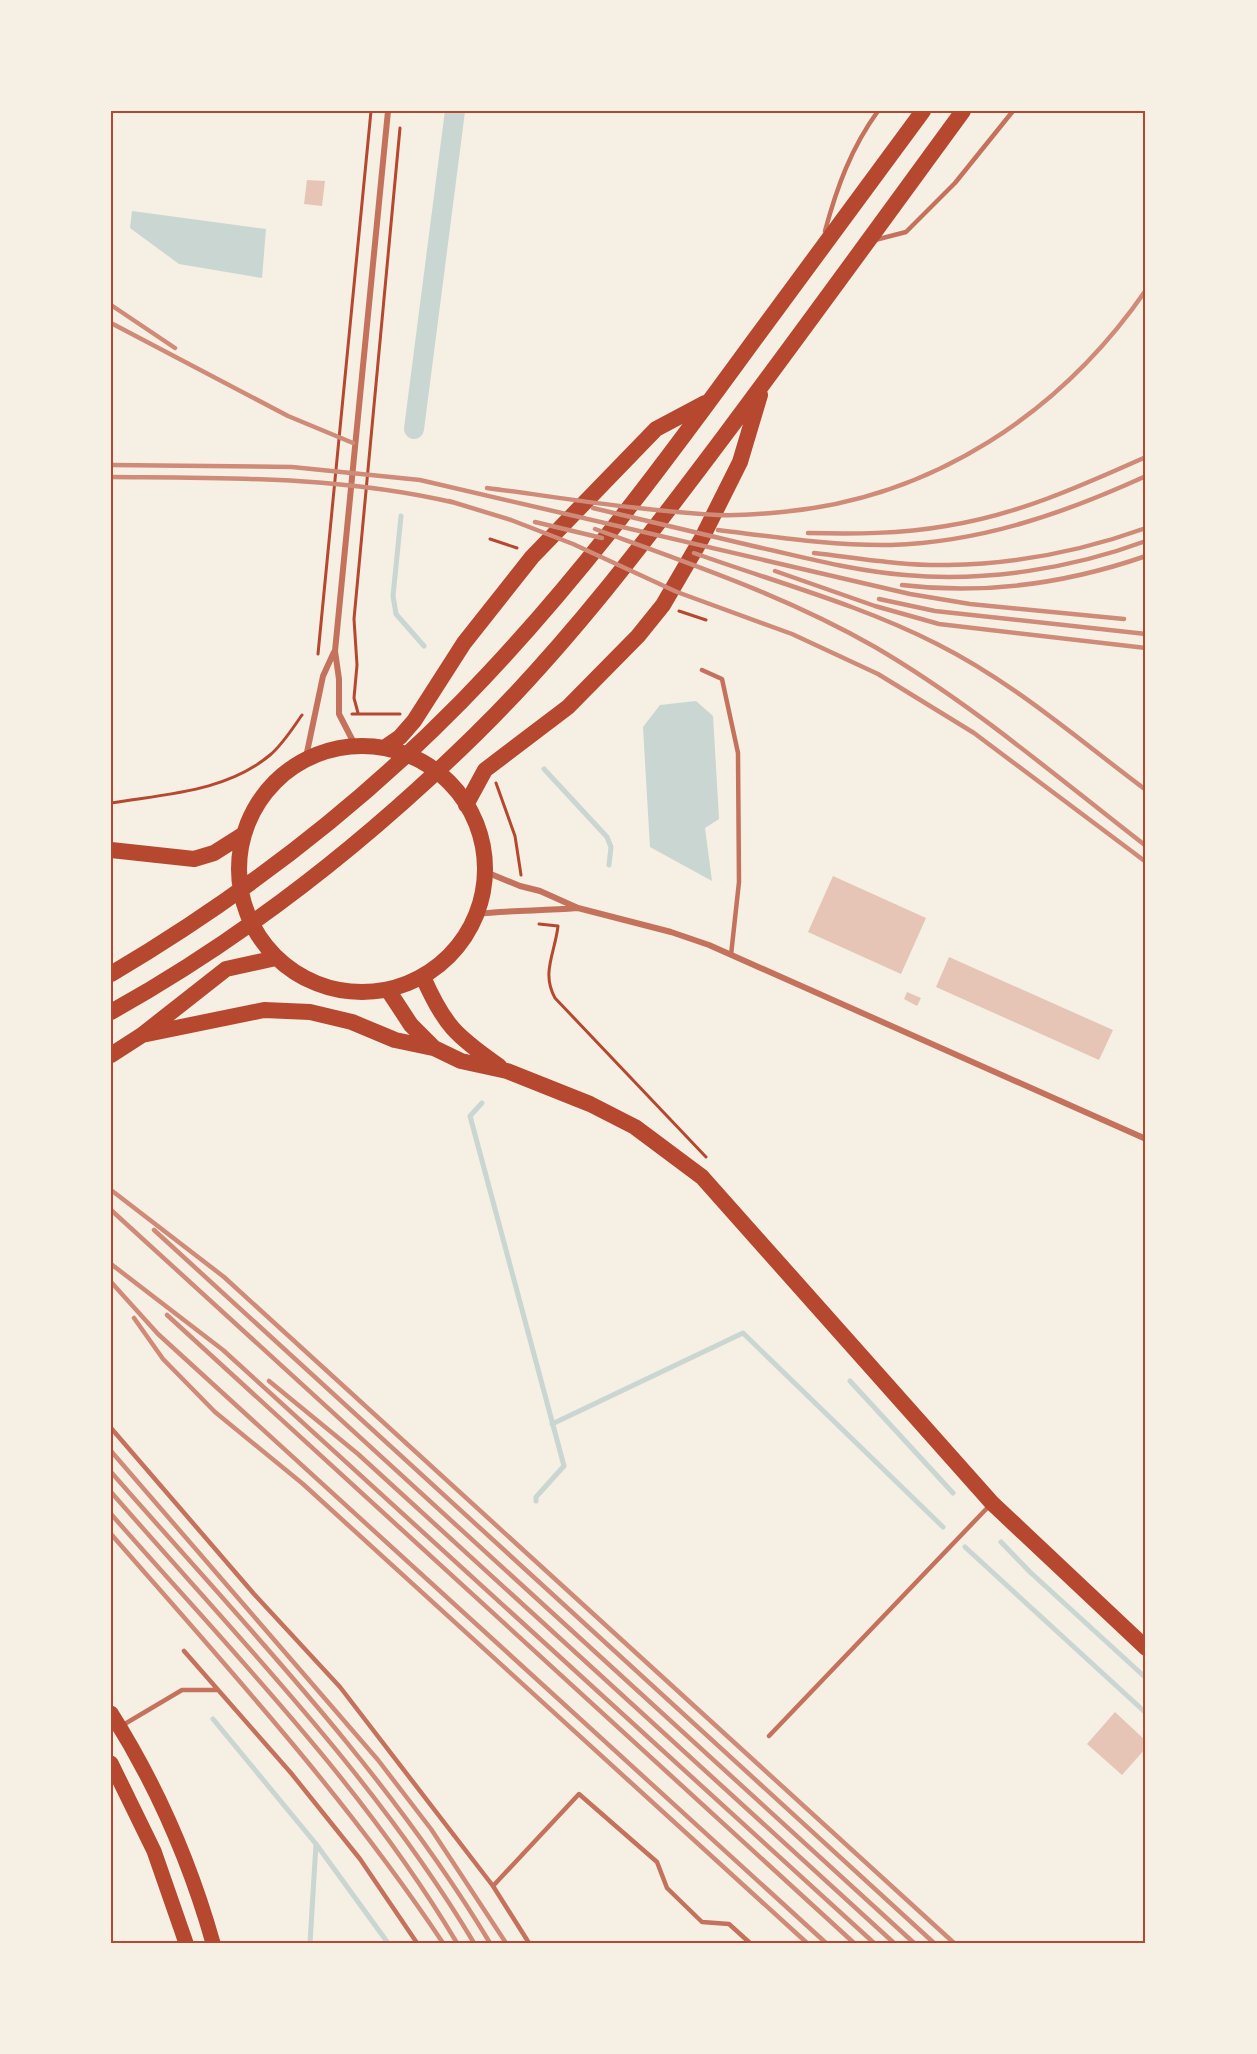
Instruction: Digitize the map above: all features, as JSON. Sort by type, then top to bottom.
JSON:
[{"type":"highway","points":[[111,974],[224,902],[328,823],[412,750],[501,660],[577,573],[649,483],[923,111]]},
{"type":"highway","points":[[111,1012],[204,955],[332,862],[434,774],[525,681],[609,585],[686,487],[963,111]]},
{"type":"highway","points":[[466,805],[485,770],[568,707],[669,607],[740,462],[764,382]]},
{"type":"highway","points":[[384,748],[400,737],[414,721],[526,553],[608,478],[656,429],[711,399]]},
{"type":"highway","points":[[354,744],[384,748],[426,764],[442,776],[466,805],[479,832],[486,873],[476,914],[457,948],[423,977],[388,990],[342,989],[316,982],[276,958],[249,919],[243,902],[239,868],[244,834],[250,817],[271,786],[306,757],[354,744]]},
{"type":"highway","points":[[111,850],[194,859],[214,854],[244,834]]},
{"type":"highway","points":[[111,1055],[142,1035],[226,969],[276,958]]},
{"type":"highway","points":[[423,977],[444,1021],[467,1044],[507,1071]]},
{"type":"highway","points":[[388,990],[411,1025],[434,1048]]},
{"type":"highway","points":[[142,1035],[264,1010],[310,1012],[352,1022],[395,1040],[434,1048],[461,1061],[507,1071],[590,1104],[635,1127],[702,1177],[992,1503],[1146,1648]]},
{"type":"main road","points":[[111,1713],[172,1827],[196,1889],[213,1943]]},
{"type":"main road","points":[[111,1763],[154,1851],[186,1943]]},
{"type":"street","points":[[354,744],[339,714],[339,679],[334,651],[388,111]]},
{"type":"street","points":[[306,757],[323,676],[334,651]]},
{"type":"street","points":[[486,873],[540,891],[578,908],[671,932],[731,955],[1146,1139]]},
{"type":"street","points":[[476,914],[514,909],[533,911],[578,908]]},
{"type":"lane","points":[[820,251],[840,178],[878,111]]},
{"type":"lane","points":[[866,243],[906,232],[955,183],[1013,111]]},
{"type":"lane","points":[[702,670],[722,679],[738,753],[739,882],[731,955]]},
{"type":"lane","points":[[111,1428],[254,1594],[340,1687],[493,1887],[529,1943]]},
{"type":"lane","points":[[769,1736],[992,1503]]},
{"type":"lane","points":[[184,1652],[291,1773],[360,1859],[417,1943]]},
{"type":"lane","points":[[120,1727],[183,1690],[218,1690]]},
{"type":"lane","points":[[493,1887],[579,1794],[657,1862],[667,1888],[702,1922],[729,1924],[750,1943]]},
{"type":"path","points":[[318,655],[371,111]]},
{"type":"path","points":[[401,123],[354,619],[357,665],[354,698],[356,713],[403,715]]},
{"type":"path","points":[[490,539],[526,553]]},
{"type":"path","points":[[669,607],[706,620]]},
{"type":"path","points":[[111,803],[217,784],[236,777],[271,754],[301,716],[308,712]]},
{"type":"path","points":[[494,777],[513,827],[522,879]]},
{"type":"path","points":[[536,923],[558,926],[556,947],[547,976],[555,998],[710,1161]]},
{"type":"shaded area","points":[[132,211],[266,229],[262,278],[179,264],[130,228]]},
{"type":"shaded area","points":[[696,701],[713,716],[719,819],[705,828],[712,881],[650,847],[643,727],[660,705]]},
{"type":"building","points":[[307,180],[325,181],[322,206],[304,204]]},
{"type":"building","points":[[833,876],[926,918],[901,974],[808,932]]},
{"type":"building","points":[[949,957],[1113,1030],[1099,1060],[936,987]]},
{"type":"building","points":[[907,992],[921,998],[917,1006],[904,999]]},
{"type":"building","points":[[1115,1712],[1146,1741],[1146,1748],[1122,1775],[1087,1744]]},
{"type":"waterway","points":[[414,429],[455,111]]},
{"type":"waterway","points":[[401,516],[393,596],[396,614],[424,646]]},
{"type":"waterway","points":[[544,769],[607,837],[611,847],[609,865]]},
{"type":"waterway","points":[[482,1103],[470,1116],[564,1466],[536,1497],[536,1501]]},
{"type":"waterway","points":[[552,1424],[743,1333],[943,1527]]},
{"type":"waterway","points":[[850,1381],[953,1493]]},
{"type":"waterway","points":[[1001,1542],[1030,1572],[1146,1678]]},
{"type":"waterway","points":[[965,1547],[1146,1713]]},
{"type":"waterway","points":[[213,1719],[316,1844],[388,1943]]},
{"type":"waterway","points":[[310,1943],[316,1844]]},
{"type":"railway","points":[[487,488],[631,507],[726,515],[782,512],[838,503],[891,489],[941,468],[989,442],[1033,411],[1074,375],[1112,334],[1146,290]]},
{"type":"railway","points":[[111,305],[175,348]]},
{"type":"railway","points":[[111,323],[288,416],[353,443]]},
{"type":"railway","points":[[808,533],[894,532],[929,529],[972,521],[1048,498],[1146,457]]},
{"type":"railway","points":[[111,465],[292,467],[420,480],[910,594],[970,604],[1124,619]]},
{"type":"railway","points":[[718,530],[848,544],[925,543],[990,532],[1022,523],[1085,502],[1146,476]]},
{"type":"railway","points":[[111,477],[285,480],[328,483],[413,494],[456,503]]},
{"type":"railway","points":[[449,501],[511,520],[573,544],[677,592],[792,634],[878,674],[974,733],[1146,862]]},
{"type":"railway","points":[[593,508],[828,563],[866,570],[935,577],[997,575],[1058,566],[1146,541]]},
{"type":"railway","points":[[535,522],[602,538]]},
{"type":"railway","points":[[814,553],[914,564],[973,564],[1024,559],[1073,550],[1146,528]]},
{"type":"railway","points":[[595,529],[773,596],[875,647],[980,717],[1146,846]]},
{"type":"railway","points":[[694,553],[878,617],[937,644],[1019,694],[1146,790]]},
{"type":"railway","points":[[902,585],[964,588],[1026,584],[1087,573],[1146,556]]},
{"type":"railway","points":[[775,571],[875,606],[939,624],[1146,648]]},
{"type":"railway","points":[[879,599],[935,611],[1146,634]]},
{"type":"railway","points":[[111,1190],[224,1277],[954,1943]]},
{"type":"railway","points":[[111,1210],[914,1943]]},
{"type":"railway","points":[[154,1230],[934,1943]]},
{"type":"railway","points":[[111,1264],[223,1350],[874,1943]]},
{"type":"railway","points":[[111,1282],[158,1334],[826,1943]]},
{"type":"railway","points":[[167,1315],[854,1943]]},
{"type":"railway","points":[[134,1318],[163,1359],[215,1412],[303,1484],[807,1943]]},
{"type":"railway","points":[[269,1381],[358,1454],[894,1943]]},
{"type":"railway","points":[[111,1451],[378,1760],[431,1829],[506,1943]]},
{"type":"railway","points":[[111,1472],[262,1642],[359,1758],[449,1879],[490,1943]]},
{"type":"railway","points":[[111,1492],[303,1710],[349,1766],[435,1882],[474,1943]]},
{"type":"railway","points":[[111,1514],[249,1669],[338,1774],[420,1885],[457,1943]]},
{"type":"railway","points":[[111,1534],[284,1733],[366,1836],[443,1943]]}]
